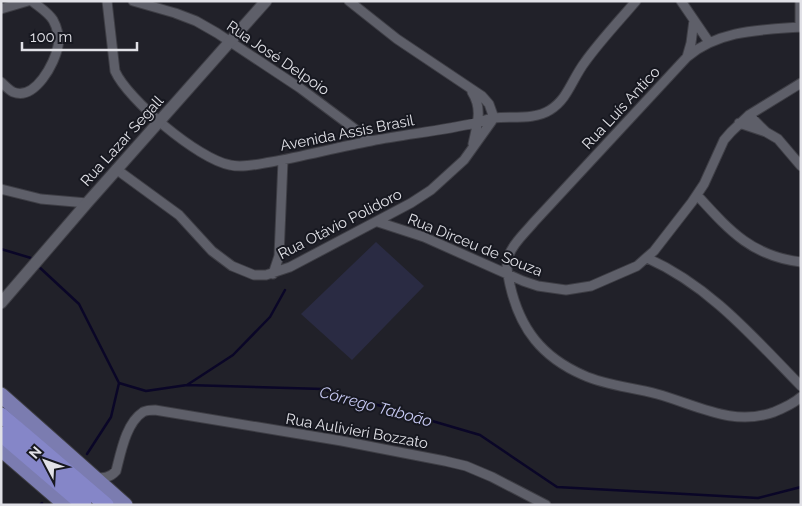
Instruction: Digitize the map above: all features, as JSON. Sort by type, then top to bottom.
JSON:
[{"type":"highway","points":[[1,415],[106,505]]},
{"type":"highway","points":[[1,434],[84,505]]},
{"type":"main road","points":[[1,395],[125,505]]},
{"type":"main road","points":[[1,449],[66,505]]},
{"type":"street","points":[[1,8],[28,1]]},
{"type":"street","points":[[1,82],[13,92],[29,91],[42,80],[54,60],[59,45],[58,32],[52,19],[32,1]]},
{"type":"street","name":"Avenida Assis Brasil","points":[[107,1],[113,59],[117,76],[128,92],[188,144],[208,156],[229,165],[248,165],[283,160],[371,141],[453,128],[494,118],[536,115],[547,112],[556,106],[569,90],[584,63],[636,1]]},
{"type":"street","name":"Rua José Delpoio","points":[[133,1],[175,12],[196,21],[300,88],[371,141]]},
{"type":"street","name":"Rua Lazar Segall","points":[[1,303],[47,248],[266,1]]},
{"type":"street","points":[[349,1],[397,39],[485,98],[494,118]]},
{"type":"street","points":[[682,1],[709,42]]},
{"type":"street","points":[[800,1],[800,27]]},
{"type":"street","points":[[687,58],[694,20]]},
{"type":"street","name":"Rua Luís Antico","points":[[508,273],[508,256],[513,246],[687,58],[709,42],[730,34],[800,27]]},
{"type":"street","name":"Rua Dirceu de Souza","points":[[378,222],[424,237],[508,273],[523,282],[566,290],[592,286],[638,266],[647,258],[697,195],[724,140],[749,115],[801,83]]},
{"type":"street","name":"Rua Otávio Polidoro","points":[[469,87],[479,107],[472,147]]},
{"type":"street","points":[[749,115],[766,132],[782,144],[801,166]]},
{"type":"street","name":"Rua Otávio Polidoro","points":[[116,170],[179,214],[212,251],[232,266],[254,275],[272,274],[378,222],[411,204],[431,190],[464,160],[494,118]]},
{"type":"street","points":[[739,123],[766,132]]},
{"type":"street","points":[[272,274],[279,256],[283,160]]},
{"type":"street","points":[[1,189],[41,199],[87,203]]},
{"type":"street","points":[[697,195],[741,239],[779,259],[801,262]]},
{"type":"street","points":[[64,201],[78,213]]},
{"type":"street","points":[[279,256],[295,264]]},
{"type":"street","points":[[647,258],[673,271],[705,293],[742,326],[801,386]]},
{"type":"street","points":[[508,273],[514,301],[526,329],[557,361],[582,375],[612,385],[654,393],[728,417],[748,418],[762,415],[787,407],[801,397]]},
{"type":"street","name":"Rua Aulivieri Bozzato","points":[[94,478],[113,475],[116,471],[126,437],[136,418],[145,411],[155,410],[445,460],[466,466],[546,505]]},
{"type":"shaded area","points":[[376,242],[424,286],[352,360],[301,314]]},
{"type":"waterway","name":"Córrego Taboão","points":[[1,249],[31,258],[33,261]]},
{"type":"waterway","name":"Córrego Taboão","points":[[37,265],[79,304],[119,383],[146,391],[187,385],[323,389],[480,435],[557,487],[758,498],[801,487]]},
{"type":"waterway","points":[[187,385],[233,355],[270,317],[285,290]]},
{"type":"waterway","points":[[87,454],[111,417],[119,383]]}]
